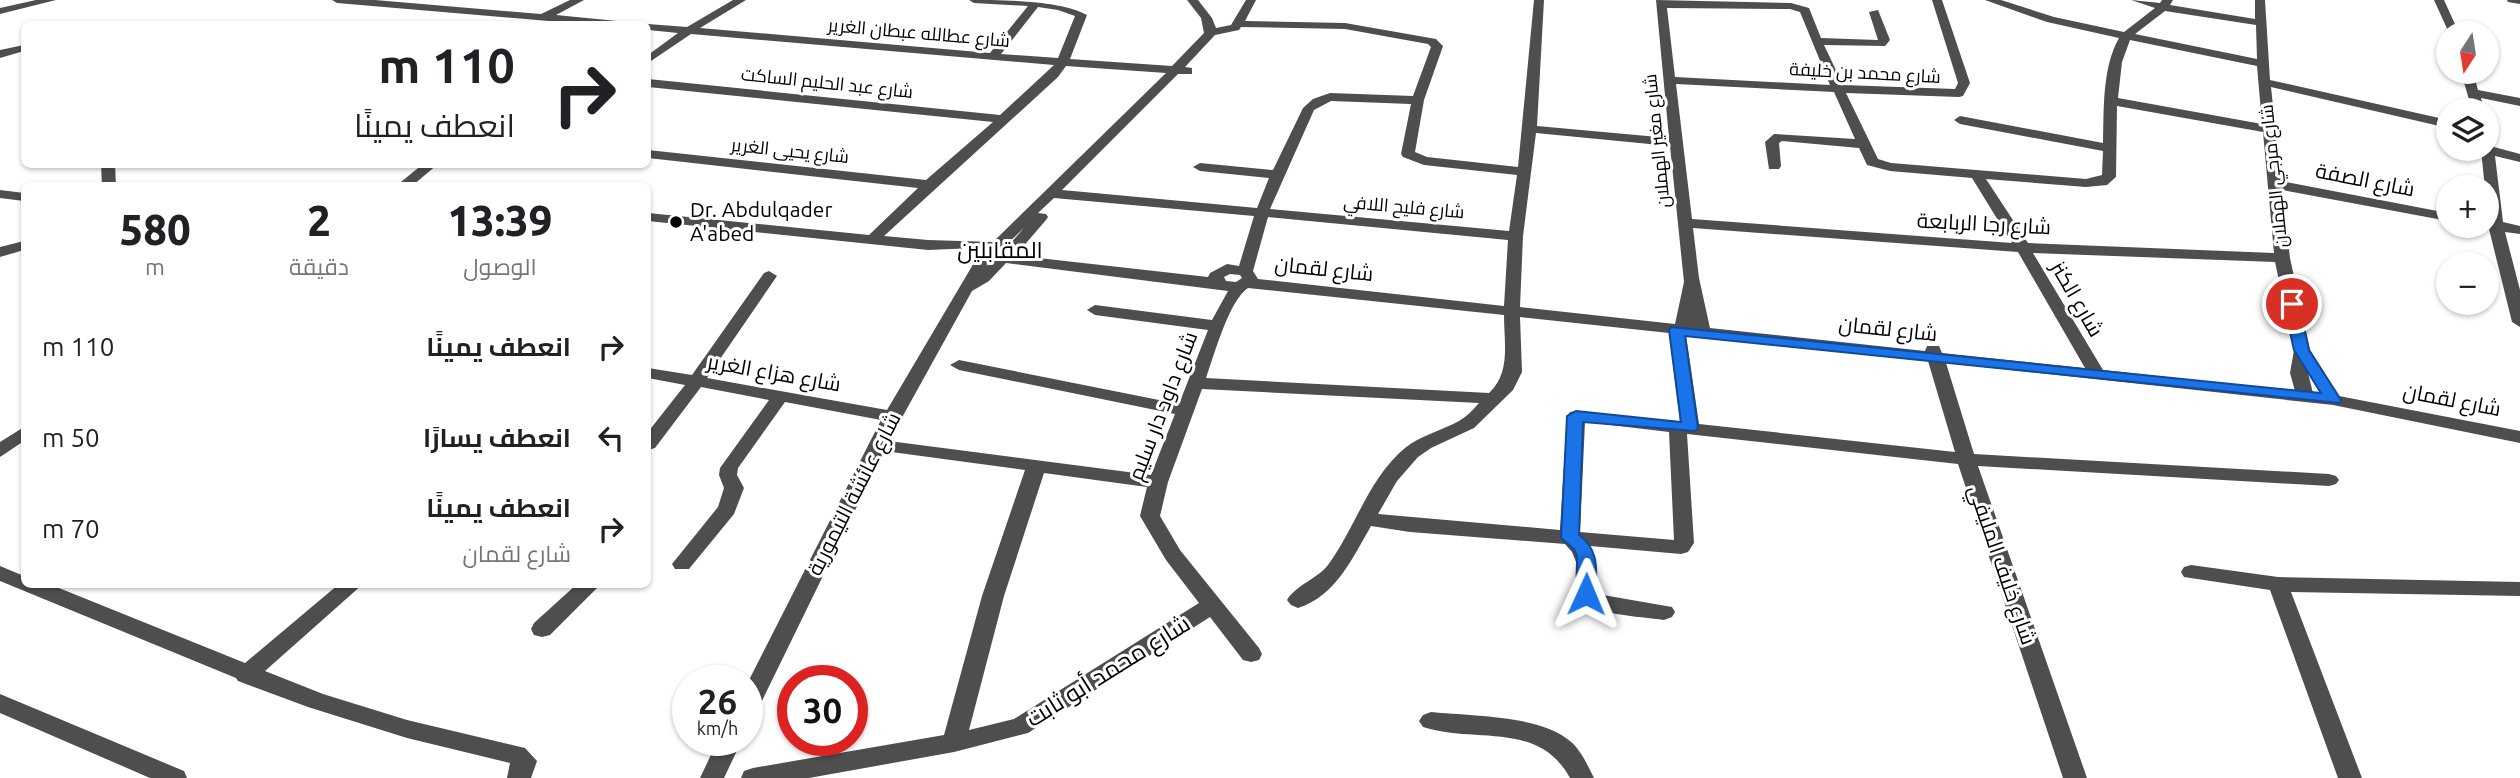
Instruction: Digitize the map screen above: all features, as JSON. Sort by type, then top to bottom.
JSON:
[{"type":"street","points":[[1,10],[51,0]]},
{"type":"street","points":[[337,0],[580,21]]},
{"type":"street","points":[[542,18],[579,0]]},
{"type":"street","points":[[651,58],[690,30],[741,0]]},
{"type":"street","points":[[872,240],[1063,62],[1081,15],[1066,8],[1037,2],[974,0]]},
{"type":"street","points":[[1192,0],[1217,32]]},
{"type":"street","points":[[1205,0],[1220,20],[1217,32]]},
{"type":"street","points":[[1239,24],[1251,0]]},
{"type":"street","points":[[1298,600],[1321,585],[1335,570],[1389,478],[1411,453],[1468,424],[1507,386],[1513,372],[1512,308],[1516,236],[1526,172],[1539,0]]},
{"type":"street","name":"شارع محمد بن خليفة","points":[[1669,80],[1951,95],[1963,89],[1964,83],[1937,0]]},
{"type":"street","points":[[1990,0],[2037,16],[2126,37],[2264,64]]},
{"type":"street","points":[[2136,0],[2262,23]]},
{"type":"street","name":"شارع مرجي الهملان","points":[[2260,0],[2264,82],[2281,258],[2302,350],[2332,397]]},
{"type":"street","points":[[2439,0],[2449,21]]},
{"type":"street","points":[[2512,0],[2520,1]]},
{"type":"street","points":[[993,57],[1037,2]]},
{"type":"street","points":[[1661,2],[1800,7],[1805,10],[1869,160],[1884,166],[1977,175],[2102,181],[2109,177],[2115,65],[2126,37],[2165,4]]},
{"type":"street","name":"شارع مغير الهملان","points":[[1661,2],[1691,278],[1702,329]]},
{"type":"street","points":[[446,21],[463,12]]},
{"type":"street","points":[[1816,41],[1881,44],[1884,40],[1874,12]]},
{"type":"street","points":[[1217,32],[1239,24],[1321,24],[1370,28],[1432,40],[1437,46],[1418,100],[1408,154],[1424,161],[1526,172]]},
{"type":"street","name":"شارع عطالله عبطان الغرير","points":[[651,27],[993,57],[1183,70]]},
{"type":"street","name":"شارع عائشة التيمورية","points":[[763,674],[892,416],[969,286],[983,278],[1000,253],[1056,193],[1183,70],[1217,32]]},
{"type":"street","points":[[0,54],[21,49]]},
{"type":"street","points":[[2264,82],[2436,121]]},
{"type":"street","name":"شارع عبد الحليم الساكت","points":[[651,83],[1004,119]]},
{"type":"street","points":[[2470,84],[2474,98]]},
{"type":"street","points":[[2473,93],[2520,102]]},
{"type":"street","name":"شارع داود دار سليم","points":[[1251,654],[1153,524],[1150,516],[1151,505],[1221,318],[1246,280],[1249,251],[1276,174],[1309,108],[1330,97],[1418,100]]},
{"type":"street","points":[[2113,101],[2269,129]]},
{"type":"street","points":[[1960,120],[2110,148]]},
{"type":"street","points":[[1530,129],[1675,143]]},
{"type":"street","points":[[1774,166],[1772,142],[1779,137],[1862,144]]},
{"type":"street","points":[[2499,150],[2520,159]]},
{"type":"street","name":"شارع يحيى الغرير","points":[[651,154],[929,185]]},
{"type":"street","points":[[1200,167],[1276,174]]},
{"type":"street","points":[[408,182],[427,168]]},
{"type":"street","name":"شارع الكنز","points":[[1977,175],[2023,248],[2093,370]]},
{"type":"street","name":"شارع الصفة","points":[[2275,184],[2436,214]]},
{"type":"street","name":"شارع فليح اللافي","points":[[1056,193],[1516,236]]},
{"type":"street","points":[[0,194],[21,197]]},
{"type":"street","points":[[651,217],[1221,277]]},
{"type":"street","name":"شارع رجا الربابعة","points":[[1685,223],[2023,248],[2281,258]]},
{"type":"street","points":[[2499,226],[2520,230]]},
{"type":"street","points":[[2496,238],[2518,312]]},
{"type":"street","points":[[0,252],[21,247]]},
{"type":"street","points":[[1095,310],[1221,318],[1221,277],[1249,251]]},
{"type":"street","points":[[651,440],[695,383],[769,276]]},
{"type":"street","name":"شارع لقمان","points":[[1221,277],[2304,393],[2520,431]]},
{"type":"street","name":"شارع مغير الهملان","points":[[1570,538],[1672,548],[1683,546],[1684,428],[1680,328],[1691,278]]},
{"type":"street","name":"شارع مرجي الهملان","points":[[2302,350],[2299,373],[2304,393]]},
{"type":"street","name":"شارع خليف المليفي","points":[[1934,354],[1966,459],[2075,778]]},
{"type":"street","points":[[959,365],[1185,411]]},
{"type":"street","name":"شارع هزاع الغرير","points":[[651,374],[892,416]]},
{"type":"street","points":[[1195,383],[1495,399]]},
{"type":"street","points":[[682,564],[727,509],[734,488],[728,475],[729,468],[780,397]]},
{"type":"street","name":"شارع لقمان","points":[[2332,397],[2520,437]]},
{"type":"street","points":[[1570,538],[1576,416],[1966,459],[2329,480]]},
{"type":"street","points":[[0,452],[21,435]]},
{"type":"street","points":[[878,444],[1158,482]]},
{"type":"street","points":[[954,743],[993,596],[1036,467]]},
{"type":"street","points":[[1364,518],[1410,525],[1570,538],[1581,546],[1587,556],[1586,594],[1597,602],[1664,612]]},
{"type":"street","points":[[2191,572],[2278,584],[2520,589]]},
{"type":"street","points":[[0,573],[21,582]]},
{"type":"street","points":[[2278,584],[2350,778]]},
{"type":"street","points":[[36,588],[316,701],[407,729],[517,755],[525,761],[519,778]]},
{"type":"street","points":[[246,675],[348,588]]},
{"type":"street","points":[[542,629],[587,588]]},
{"type":"street","name":"شارع محمد أبو ثابت","points":[[753,778],[954,743],[1020,727],[1212,605]]},
{"type":"street","points":[[0,703],[175,778]]},
{"type":"street","points":[[1431,721],[1526,733],[1549,740],[1562,747],[1582,778]]},
{"type":"street","points":[[712,778],[722,756]]},
{"type":"place","name":"Dr. Abdulqader A'abed","points":[[676,222]]},
{"type":"district","name":"المقابلين","points":[[1000,250]]},
{"type":"route","points":[[1586,594],[1587,556],[1581,546],[1570,538],[1576,416],[1690,428],[1676,330],[2333,400],[2302,350],[2292,304]]}]
